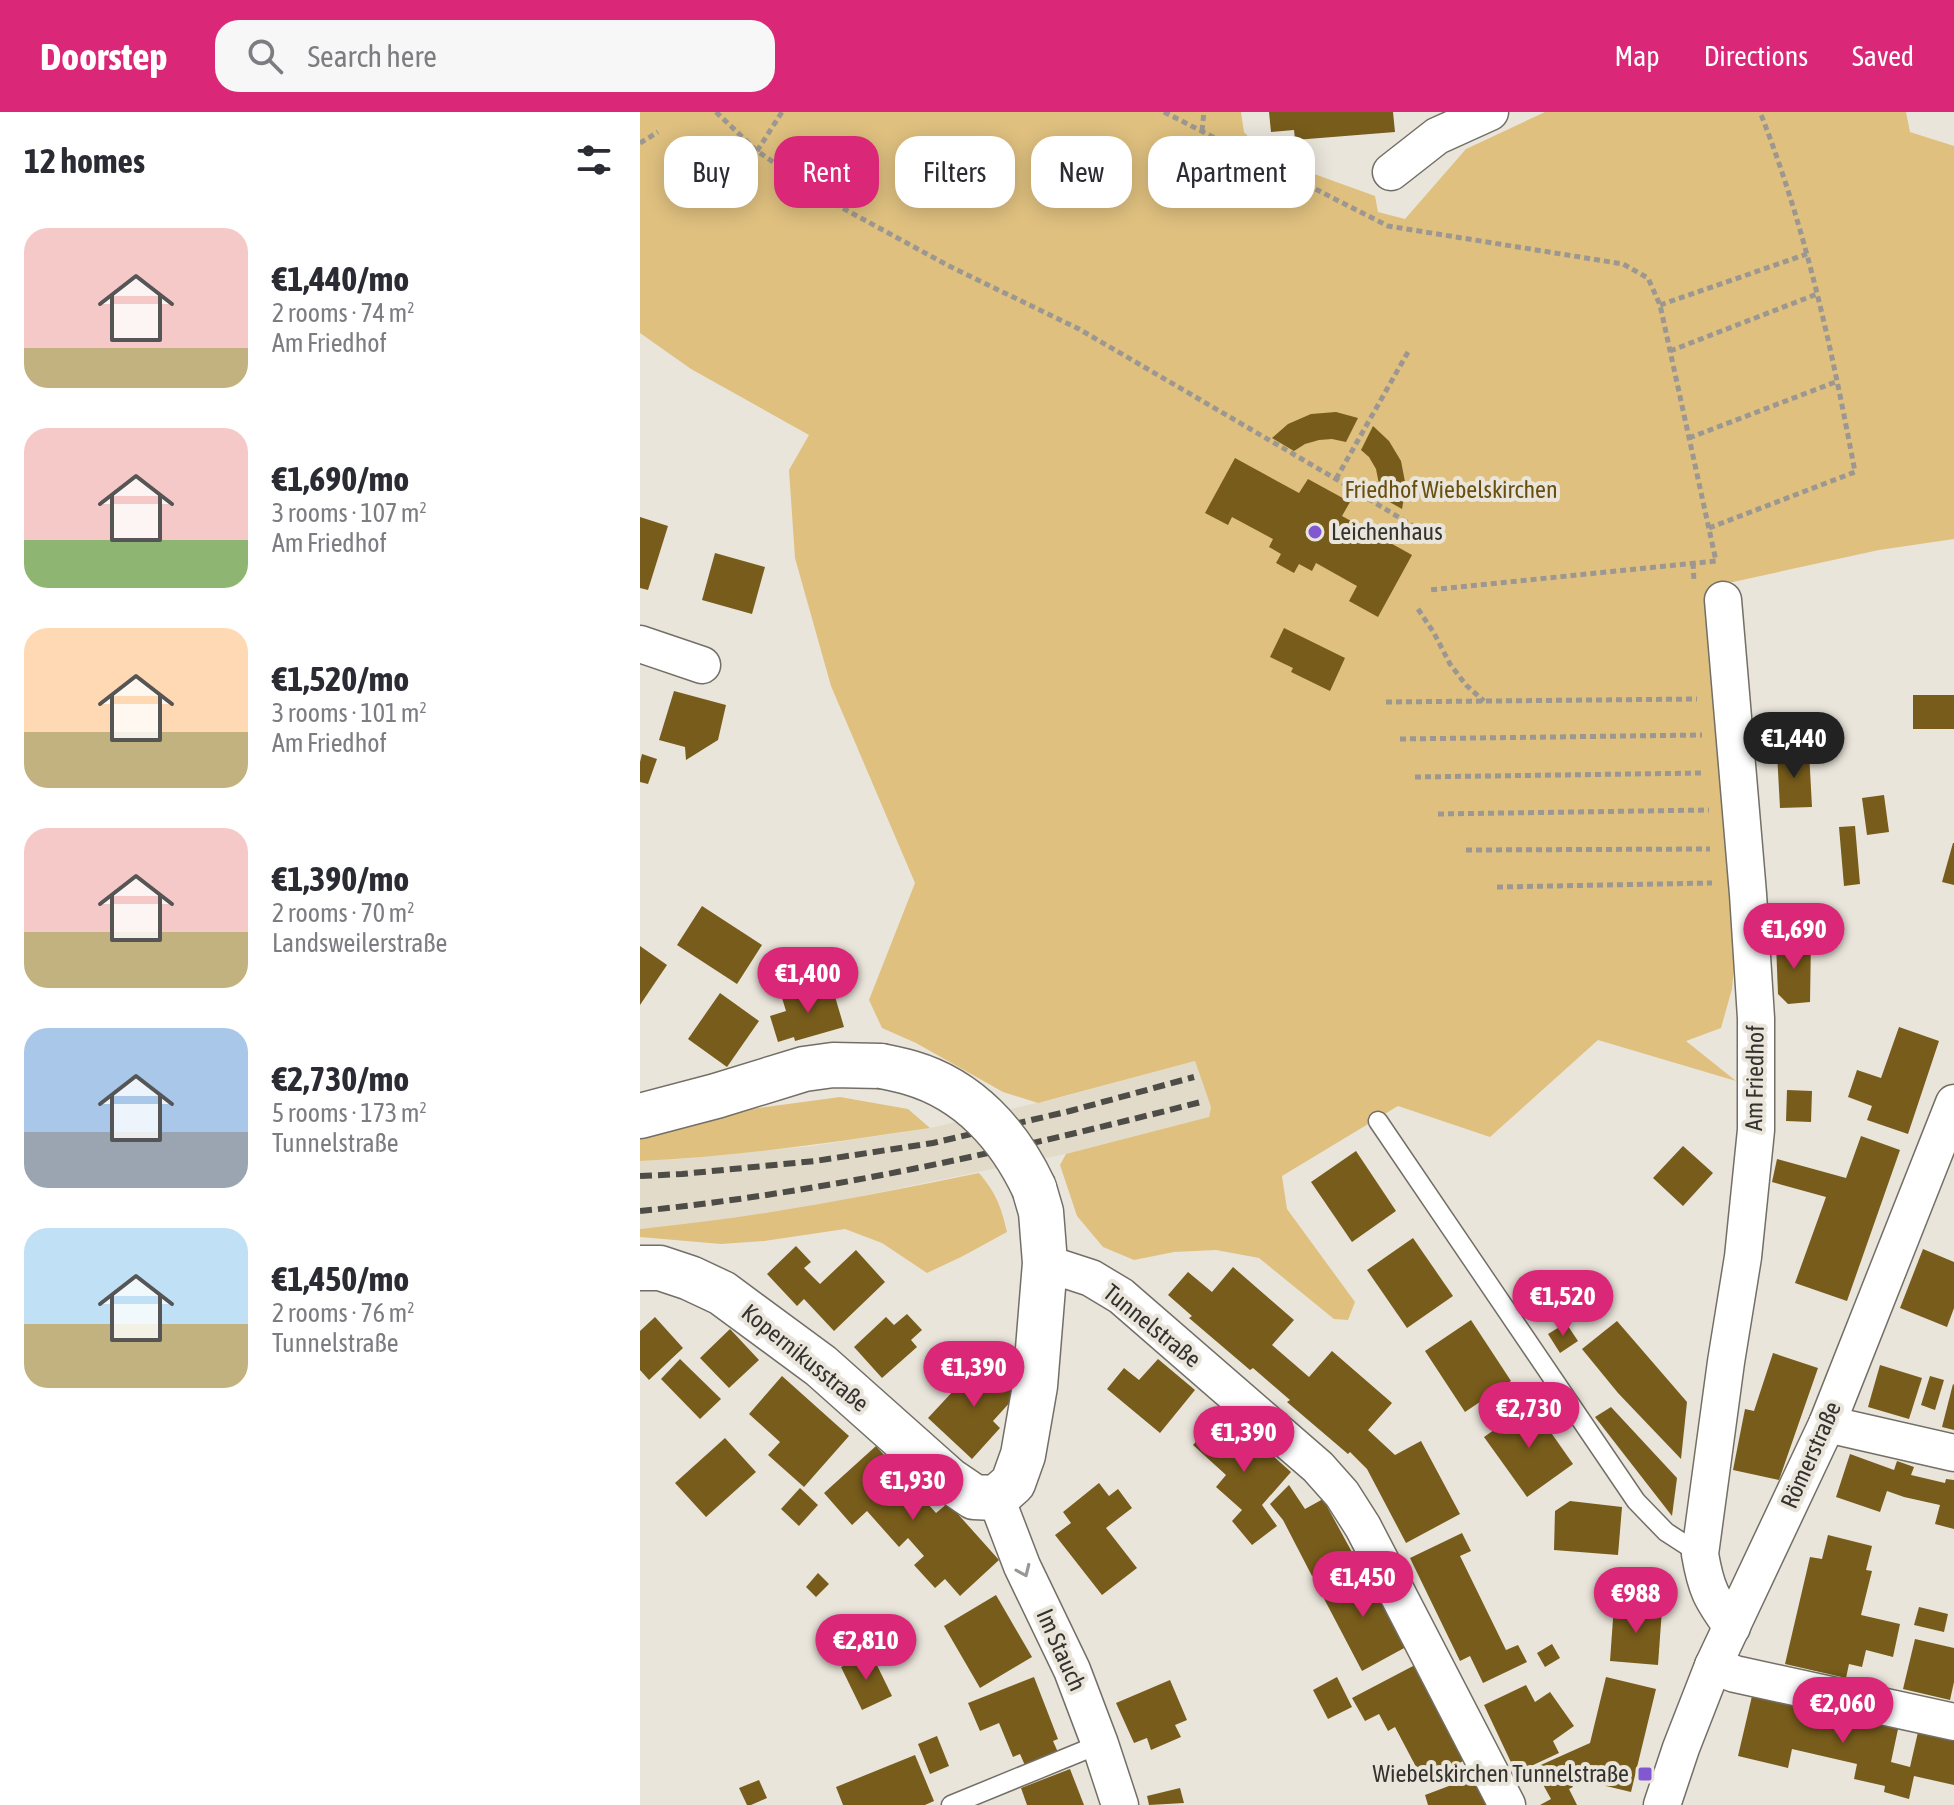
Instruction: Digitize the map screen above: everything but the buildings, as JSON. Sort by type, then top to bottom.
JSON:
[{"type":"street","points":[[1391,172],[1437,136],[1490,112]]},
{"type":"street","name":"Am Friedhof","points":[[1723,600],[1756,1018],[1756,1130],[1743,1257],[1700,1554],[1704,1581],[1713,1601],[1732,1627]]},
{"type":"street","points":[[640,644],[702,665]]},
{"type":"street","points":[[640,1116],[804,1069],[833,1065],[881,1066],[911,1073],[939,1084],[991,1121],[1022,1162],[1034,1188],[1041,1212],[1045,1263],[1035,1386],[1023,1455],[1013,1483],[996,1498]]},
{"type":"street","name":"Römerstraße","points":[[1662,1805],[1713,1666],[1827,1424],[1954,1103]]},
{"type":"street","name":"Tunnelstraße","points":[[1045,1263],[1091,1278],[1121,1296],[1318,1467],[1342,1494],[1381,1560],[1507,1805]]},
{"type":"street","name":"Kopernikusstraße","points":[[640,1268],[660,1268],[722,1293],[821,1366],[949,1480],[974,1497],[996,1498]]},
{"type":"street","points":[[1827,1424],[1954,1453]]},
{"type":"street","name":"Im Stauch","points":[[996,1498],[1022,1566],[1072,1670],[1120,1805]]},
{"type":"street","points":[[1713,1666],[1735,1674],[1954,1722]]},
{"type":"lane","points":[[1378,1121],[1636,1501],[1666,1532],[1700,1554]]},
{"type":"lane","points":[[951,1805],[1100,1744]]},
{"type":"path","points":[[716,112],[741,136]]},
{"type":"path","points":[[758,149],[782,112]]},
{"type":"path","points":[[1164,112],[1388,226],[1623,264],[1648,278],[1660,305],[1716,561],[1429,590]]},
{"type":"path","points":[[1202,131],[1204,112]]},
{"type":"path","points":[[1709,528],[1855,472],[1838,381],[1807,254],[1779,161],[1760,112]]},
{"type":"path","points":[[640,143],[658,132]]},
{"type":"path","points":[[758,152],[837,205],[949,266],[1079,329],[1436,540]]},
{"type":"path","points":[[1660,305],[1807,254]]},
{"type":"path","points":[[1670,351],[1817,294]]},
{"type":"path","points":[[1336,479],[1408,352]]},
{"type":"path","points":[[1689,438],[1838,381]]},
{"type":"path","points":[[1418,609],[1450,664],[1466,685],[1484,701]]},
{"type":"path","points":[[1386,702],[1702,699]]},
{"type":"path","points":[[1400,739],[1707,735]]},
{"type":"path","points":[[1415,777],[1708,773]]},
{"type":"path","points":[[1438,814],[1710,810]]},
{"type":"path","points":[[1466,850],[1711,849]]},
{"type":"path","points":[[1497,887],[1712,884]]},
{"type":"shaded area","points":[[1195,1061],[1211,1107],[1209,1117],[1205,1119],[1080,1151],[823,1204],[640,1229],[640,1161],[812,1146],[930,1128]]},
{"type":"green space","name":"Friedhof Wiebelskirchen","points":[[640,112],[1241,112],[1244,132],[1248,136],[1148,136],[1148,208],[1315,208],[1315,174],[1375,196],[1378,212],[1405,219],[1466,149],[1545,112],[1906,112],[1910,132],[1954,146],[1954,539],[1879,550],[1710,587],[1735,956],[1732,989],[1721,1028],[1686,1041],[1736,1081],[1598,1040],[1490,1137],[1398,1106],[1282,1176],[1287,1209],[1355,1302],[1348,1320],[1334,1319],[1259,1258],[1216,1250],[1174,1252],[1134,1260],[1103,1247],[1077,1216],[1060,1165],[1066,1154],[1209,1117],[1211,1107],[1195,1061],[1038,1103],[1003,1092],[916,1043],[882,1028],[869,1000],[915,883],[831,686],[795,558],[789,470],[809,435],[691,369],[640,333]]},
{"type":"green space","points":[[840,1097],[908,1109],[930,1128],[822,1144],[640,1161],[640,1138],[750,1109]]},
{"type":"green space","points":[[979,1173],[997,1200],[1007,1232],[927,1273],[882,1243],[845,1229],[721,1244],[640,1237],[640,1229],[768,1213]]},
{"type":"railway","points":[[640,1176],[815,1161],[933,1143],[1070,1111],[1194,1077]]},
{"type":"railway","points":[[640,1211],[852,1181],[1062,1136],[1201,1102]]},
{"type":"place","name":"Leichenhaus","points":[[1315,532]]},
{"type":"place","name":"Wiebelskirchen Tunnelstraße","points":[[1645,1774]]}]
